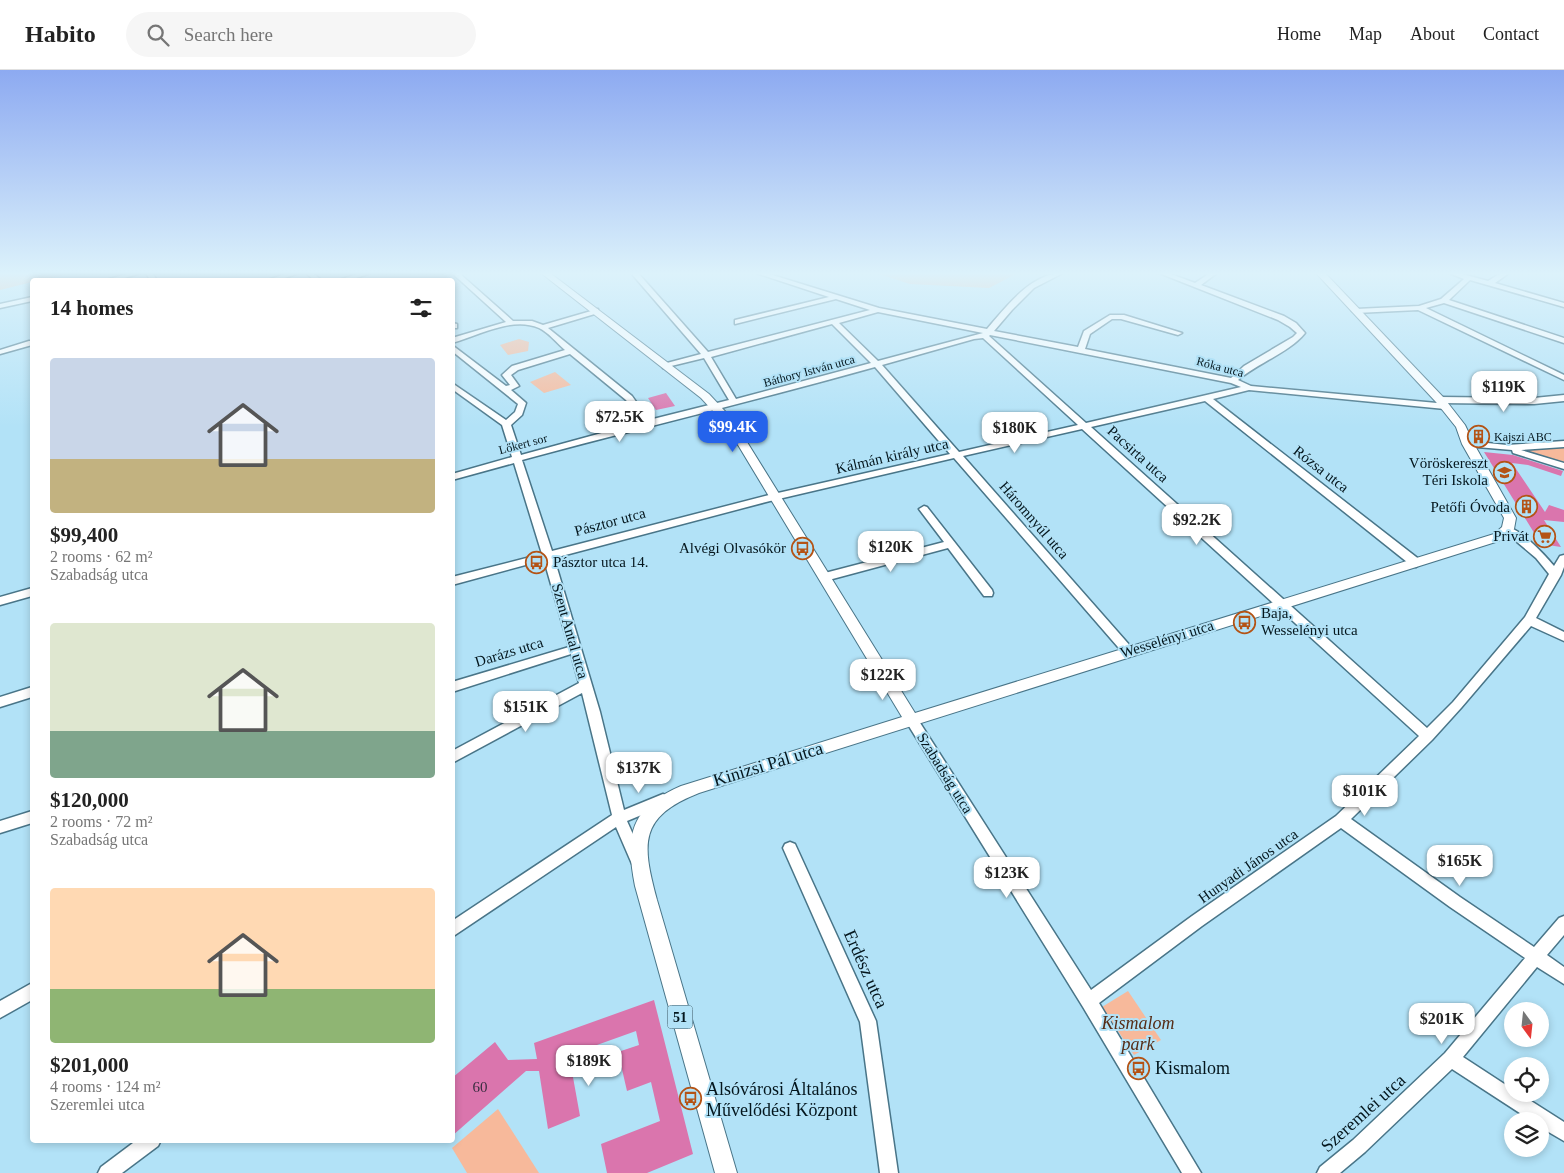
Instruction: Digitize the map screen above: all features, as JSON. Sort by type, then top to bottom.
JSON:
[{"type":"main road","name":"Szabadság utca","points":[[612,324],[716,406],[730,423],[911,719]]},
{"type":"main road","points":[[1369,324],[1443,403],[1461,426],[1468,444],[1510,518],[1508,529]]},
{"type":"main road","name":"Wesselényi utca","points":[[911,719],[1498,537],[1508,529]]},
{"type":"main road","name":"Kinizsi Pál utca","points":[[671,796],[911,719]]},
{"type":"main road","name":"Szent Antal utca","points":[[671,796],[654,811],[642,828],[639,836],[638,851],[688,1044],[726,1173]]},
{"type":"street","points":[[455,340],[509,324]]},
{"type":"street","points":[[534,324],[543,327],[629,398],[647,423]]},
{"type":"street","points":[[543,327],[551,324]]},
{"type":"street","points":[[679,324],[706,355],[734,402]]},
{"type":"street","points":[[666,366],[824,324]]},
{"type":"street","name":"Háromnyúl utca","points":[[837,324],[878,365],[1128,651]]},
{"type":"street","name":"Róka utca","points":[[941,324],[986,335],[1081,350],[1233,381],[1249,388],[1443,403],[1534,401],[1564,398]]},
{"type":"street","points":[[986,335],[995,324]]},
{"type":"street","points":[[1081,350],[1088,333],[1100,324]]},
{"type":"street","points":[[1148,324],[1178,333]]},
{"type":"street","points":[[1233,381],[1247,368],[1296,339],[1301,333],[1292,324]]},
{"type":"street","points":[[1453,324],[1564,378]]},
{"type":"street","points":[[1513,324],[1564,341]]},
{"type":"street","name":"Báthory István utca","points":[[716,406],[878,365],[986,335]]},
{"type":"street","name":"Pacsirta utca","points":[[986,335],[1280,605],[1428,736]]},
{"type":"street","points":[[0,352],[30,344]]},
{"type":"street","points":[[455,349],[522,403],[519,413],[506,424],[455,387]]},
{"type":"street","points":[[505,389],[515,386],[506,374],[515,368],[571,351]]},
{"type":"street","name":"Kálmán király utca","points":[[776,497],[1249,388]]},
{"type":"street","name":"Rózsa utca","points":[[1207,398],[1416,563]]},
{"type":"street","name":"Lőkert sor","points":[[455,476],[647,423],[716,406]]},
{"type":"street","name":"Szent Antal utca","points":[[506,424],[548,555],[586,685],[619,818],[642,872]]},
{"type":"street","points":[[1468,444],[1507,448],[1564,444]]},
{"type":"street","points":[[1507,448],[1564,466]]},
{"type":"street","name":"Pásztor utca","points":[[455,580],[776,497]]},
{"type":"street","points":[[924,509],[988,593]]},
{"type":"street","points":[[1508,529],[1540,556],[1556,574]]},
{"type":"street","points":[[825,577],[951,544]]},
{"type":"street","name":"Hunyadi János utca","points":[[1089,1001],[1197,921],[1341,820],[1428,736],[1457,705],[1529,620],[1564,558]]},
{"type":"street","points":[[0,601],[30,593]]},
{"type":"street","points":[[1529,620],[1564,637]]},
{"type":"street","name":"Darázs utca","points":[[455,686],[575,649]]},
{"type":"street","points":[[455,756],[586,685]]},
{"type":"street","points":[[0,702],[30,693]]},
{"type":"street","name":"Szabadság utca","points":[[911,719],[1089,1001],[1192,1173]]},
{"type":"street","name":"Kinizsi Pál utca","points":[[455,928],[619,818],[671,796]]},
{"type":"street","points":[[0,827],[30,818]]},
{"type":"street","points":[[1341,820],[1564,976]]},
{"type":"street","name":"Erdész utca","points":[[790,848],[868,1021],[889,1173]]},
{"type":"street","name":"Szeremlei utca","points":[[1326,1173],[1359,1146],[1451,1058],[1564,923]]},
{"type":"street","points":[[0,1010],[30,992]]},
{"type":"street","points":[[1451,1058],[1564,1132]]},
{"type":"street","points":[[107,1173],[148,1143]]},
{"type":"green space","points":[[519,339],[529,342],[528,351],[508,355],[500,345]]},
{"type":"green space","points":[[555,372],[571,385],[544,393],[530,382]]},
{"type":"green space","points":[[1564,444],[1564,464],[1515,449]]},
{"type":"green space","name":"Kismalom park","points":[[1128,991],[1161,1040],[1134,1055],[1102,1007]]},
{"type":"green space","points":[[498,1109],[539,1173],[467,1173],[452,1148]]},
{"type":"building","points":[[666,393],[675,406],[656,410],[648,398]]},
{"type":"building","points":[[1484,452],[1513,455],[1563,471],[1561,476],[1528,465],[1512,463],[1545,512],[1549,505],[1564,510],[1564,522],[1544,520],[1561,547],[1541,544]]},
{"type":"building","points":[[654,1000],[693,1154],[647,1173],[607,1173],[601,1144],[660,1121],[651,1082],[627,1091],[618,1052],[639,1045],[636,1031],[569,1055],[580,1116],[548,1129],[539,1071],[526,1071],[455,1133],[455,1075],[495,1042],[508,1060],[537,1059],[534,1043]]},
{"type":"place","name":"Kajszi ABC","points":[[1478,437]]},
{"type":"place","name":"Vöröskereszt Téri Iskola","points":[[1504,472]]},
{"type":"place","name":"Petőfi Óvoda","points":[[1526,507]]},
{"type":"place","name":"Privát","points":[[1545,536]]},
{"type":"place","name":"Alvégi Olvasókör","points":[[802,548]]},
{"type":"place","name":"Pásztor utca 14.","points":[[537,562]]},
{"type":"place","name":"Baja, Wesselényi utca","points":[[1245,622]]},
{"type":"place","name":"Kismalom","points":[[1139,1068]]},
{"type":"place","name":"Alsóvárosi Általános Művelődési Központ","points":[[690,1099]]}]
